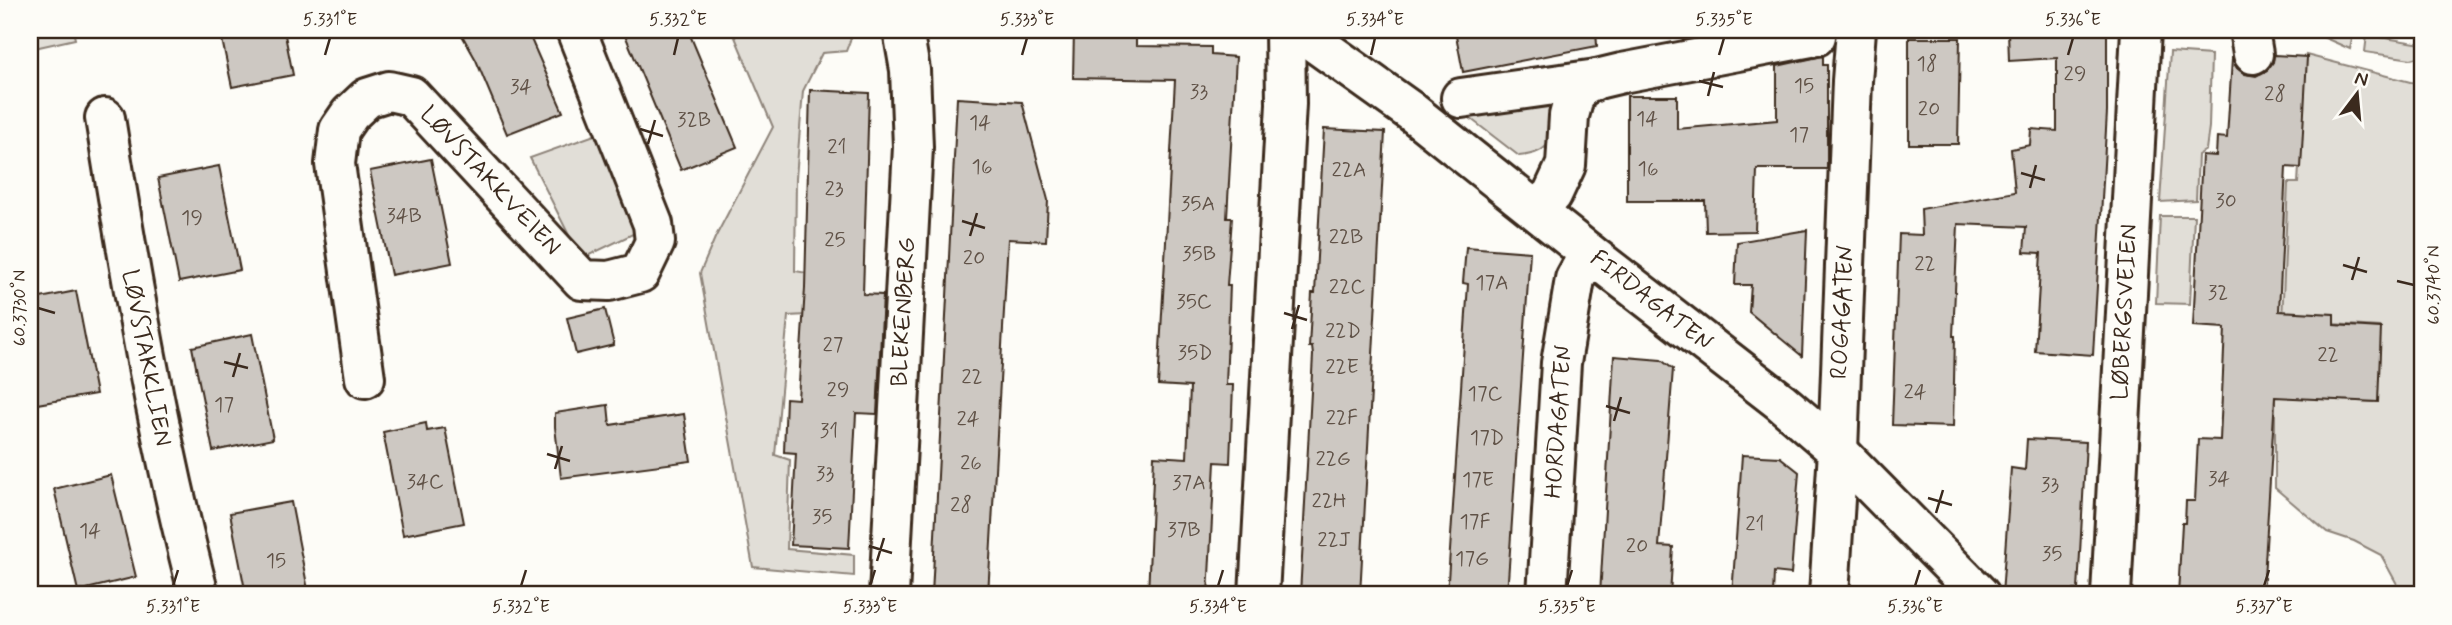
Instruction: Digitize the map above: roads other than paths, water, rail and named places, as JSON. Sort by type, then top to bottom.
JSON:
[{"type":"street","name":"LØVSTAKKVEIEN","points":[[365,378],[334,164],[339,130],[350,114],[367,98],[389,91],[411,96],[582,280],[608,281],[640,273],[655,242],[653,224],[576,30]]},
{"type":"street","name":"BLEKENBERG","points":[[889,595],[913,147],[910,70],[904,30]]},
{"type":"street","points":[[1259,595],[1286,104],[1285,30]]},
{"type":"street","name":"FIRDAGATEN","points":[[1302,30],[1314,42],[1412,112],[1780,401],[1838,450],[1980,595]]},
{"type":"street","name":"ROGAGATEN","points":[[1829,595],[1838,450],[1850,118],[1857,30]]},
{"type":"street","name":"LØBERGSVEIEN","points":[[2111,595],[2141,30]]},
{"type":"street","points":[[1461,98],[1597,79],[1816,36]]},
{"type":"street","points":[[1536,209],[1552,195],[1566,165],[1569,116],[1576,90],[1597,79]]},
{"type":"street","name":"LØVSTAKKLIEN","points":[[106,118],[140,332],[168,472],[199,595]]},
{"type":"street","name":"HORDAGATEN","points":[[1547,595],[1561,363],[1575,279],[1589,253]]}]
